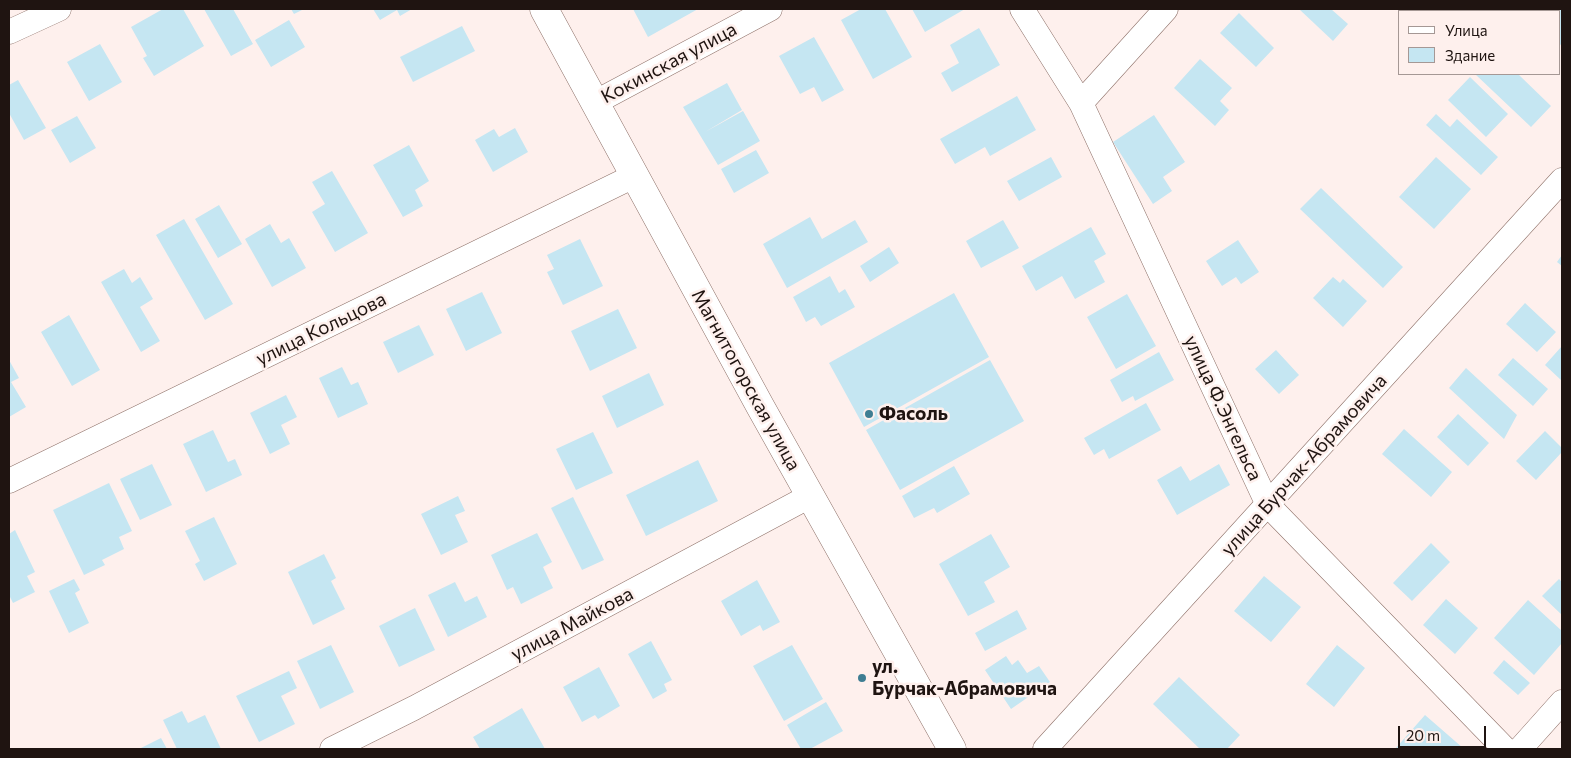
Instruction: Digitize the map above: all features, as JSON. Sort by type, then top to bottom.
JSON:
[{"type":"street","points":[[9,32],[58,9]]},
{"type":"street","name":"Магнитогорская улица","points":[[544,9],[810,496],[952,749]]},
{"type":"street","name":"Кокинская улица","points":[[594,103],[770,9]]},
{"type":"street","name":"улица Ф.Энгельса","points":[[1022,9],[1081,103],[1268,505],[1505,749]]},
{"type":"street","points":[[1081,103],[1166,9]]},
{"type":"street","name":"улица Кольцова","points":[[9,481],[634,176]]},
{"type":"street","name":"улица Бурчак-Абрамовича","points":[[1045,749],[1562,180]]},
{"type":"street","name":"улица Майкова","points":[[332,749],[810,496]]},
{"type":"street","points":[[1520,749],[1562,702]]},
{"type":"building","points":[[163,9],[183,9],[204,46],[154,76],[143,58],[147,56],[131,27]]},
{"type":"building","points":[[204,9],[233,9],[253,44],[231,56]]},
{"type":"building","points":[[291,9],[304,9],[294,14]]},
{"type":"building","points":[[373,9],[412,9],[400,16],[397,10],[380,20]]},
{"type":"building","points":[[633,9],[698,9],[648,37]]},
{"type":"building","points":[[861,9],[885,9],[912,57],[873,79],[841,20]]},
{"type":"building","points":[[912,9],[965,9],[925,32]]},
{"type":"building","points":[[1299,9],[1331,9],[1348,24],[1333,41]]},
{"type":"building","points":[[1515,9],[1516,10],[1477,10]]},
{"type":"building","points":[[1562,9],[1562,47],[1561,10],[1551,10]]},
{"type":"building","points":[[1239,13],[1274,48],[1256,67],[1220,33]]},
{"type":"building","points":[[289,20],[305,47],[271,67],[255,40]]},
{"type":"building","points":[[462,26],[475,51],[413,82],[400,57]]},
{"type":"building","points":[[979,28],[1000,65],[952,92],[941,73],[959,63],[950,45]]},
{"type":"building","points":[[814,37],[844,90],[822,102],[814,87],[800,94],[779,56]]},
{"type":"building","points":[[100,44],[122,82],[89,101],[67,62]]},
{"type":"building","points":[[1200,59],[1232,88],[1220,101],[1229,110],[1215,126],[1174,88]]},
{"type":"building","points":[[1476,75],[1519,75],[1551,106],[1531,127]]},
{"type":"building","points":[[1470,77],[1508,114],[1486,137],[1448,100]]},
{"type":"building","points":[[18,80],[46,128],[24,140],[9,113],[9,85]]},
{"type":"building","points":[[727,83],[742,110],[705,132],[743,111],[760,141],[718,165],[683,107]]},
{"type":"building","points":[[1017,96],[1036,130],[990,156],[985,147],[955,164],[940,139]]},
{"type":"building","points":[[1436,114],[1450,127],[1457,119],[1498,157],[1481,175],[1426,125]]},
{"type":"building","points":[[1154,115],[1185,162],[1163,177],[1172,191],[1153,204],[1113,142]]},
{"type":"building","points":[[77,116],[96,148],[70,163],[51,130]]},
{"type":"building","points":[[515,128],[528,152],[493,172],[475,140],[494,129],[499,137]]},
{"type":"building","points":[[409,145],[429,181],[415,190],[423,206],[403,217],[373,165]]},
{"type":"building","points":[[756,150],[769,173],[734,193],[721,169]]},
{"type":"building","points":[[1051,157],[1062,177],[1019,201],[1007,181]]},
{"type":"building","points":[[1436,157],[1471,189],[1434,229],[1399,197]]},
{"type":"building","points":[[332,171],[368,233],[335,252],[312,212],[325,204],[312,182]]},
{"type":"building","points":[[1321,188],[1403,267],[1383,288],[1300,209]]},
{"type":"building","points":[[219,205],[242,244],[218,258],[195,219]]},
{"type":"building","points":[[810,217],[822,239],[855,220],[868,242],[787,288],[763,244]]},
{"type":"building","points":[[184,219],[233,304],[205,320],[156,235]]},
{"type":"building","points":[[1003,220],[1019,248],[981,268],[966,241]]},
{"type":"building","points":[[270,224],[281,243],[289,238],[306,268],[272,287],[245,239]]},
{"type":"building","points":[[1091,227],[1106,254],[1094,261],[1105,282],[1075,299],[1062,276],[1036,291],[1022,266]]},
{"type":"building","points":[[580,239],[603,286],[563,305],[547,272],[554,269],[547,255]]},
{"type":"building","points":[[1238,240],[1259,272],[1241,284],[1236,277],[1222,286],[1206,261]]},
{"type":"building","points":[[889,247],[899,263],[870,282],[860,266]]},
{"type":"building","points":[[1562,255],[1562,266],[1557,262]]},
{"type":"building","points":[[124,269],[132,283],[140,277],[153,299],[140,307],[160,341],[141,352],[101,282]]},
{"type":"building","points":[[830,276],[839,293],[845,289],[855,307],[821,326],[815,317],[806,322],[793,297]]},
{"type":"building","points":[[1333,277],[1340,283],[1343,279],[1367,301],[1343,327],[1313,298]]},
{"type":"building","points":[[482,292],[502,333],[466,351],[446,309]]},
{"type":"building","points":[[954,293],[989,357],[864,427],[829,363]]},
{"type":"building","points":[[1127,294],[1156,346],[1116,369],[1087,317]]},
{"type":"building","points":[[1525,303],[1556,332],[1537,352],[1506,324]]},
{"type":"building","points":[[618,309],[637,348],[590,371],[571,331]]},
{"type":"building","points":[[69,315],[100,370],[72,386],[41,332]]},
{"type":"building","points":[[419,325],[434,355],[398,373],[383,342]]},
{"type":"building","points":[[1562,346],[1562,381],[1545,365]]},
{"type":"building","points":[[1276,350],[1299,375],[1279,394],[1255,369]]},
{"type":"building","points":[[1159,352],[1174,380],[1135,401],[1133,396],[1122,402],[1110,380]]},
{"type":"building","points":[[1513,358],[1548,389],[1533,406],[1498,375]]},
{"type":"building","points":[[9,360],[19,378],[11,382],[26,407],[9,417]]},
{"type":"building","points":[[990,360],[1024,421],[900,490],[866,430]]},
{"type":"building","points":[[342,367],[351,385],[358,382],[368,404],[338,418],[319,378]]},
{"type":"building","points":[[1466,368],[1517,415],[1504,439],[1449,388]]},
{"type":"building","points":[[649,373],[664,405],[617,428],[602,396]]},
{"type":"building","points":[[286,395],[297,417],[281,425],[290,444],[270,454],[250,413]]},
{"type":"building","points":[[1146,403],[1161,430],[1109,459],[1104,449],[1094,455],[1084,438]]},
{"type":"building","points":[[1458,414],[1489,443],[1468,466],[1437,437]]},
{"type":"building","points":[[1404,429],[1452,472],[1431,497],[1382,454]]},
{"type":"building","points":[[213,430],[228,462],[235,459],[242,475],[206,492],[183,444]]},
{"type":"building","points":[[1545,431],[1562,448],[1562,452],[1536,480],[1516,461]]},
{"type":"building","points":[[593,432],[613,473],[576,490],[556,449]]},
{"type":"building","points":[[698,460],[718,501],[646,536],[626,495]]},
{"type":"building","points":[[152,464],[172,505],[140,520],[120,479]]},
{"type":"building","points":[[1219,464],[1230,485],[1177,515],[1157,480],[1181,466],[1190,481]]},
{"type":"building","points":[[954,466],[970,494],[937,513],[934,508],[914,518],[902,496]]},
{"type":"building","points":[[109,483],[132,531],[119,537],[124,549],[102,560],[105,565],[84,575],[53,510]]},
{"type":"building","points":[[458,496],[465,511],[455,515],[468,542],[441,555],[421,514]]},
{"type":"building","points":[[573,497],[604,560],[582,570],[551,508]]},
{"type":"building","points":[[214,517],[237,564],[204,581],[195,564],[200,561],[185,531]]},
{"type":"building","points":[[15,530],[35,572],[27,576],[35,592],[13,603],[9,595],[9,534]]},
{"type":"building","points":[[537,533],[552,562],[543,567],[553,588],[521,604],[513,587],[507,590],[491,555]]},
{"type":"building","points":[[991,534],[1010,567],[984,582],[995,602],[968,616],[939,564]]},
{"type":"building","points":[[1431,543],[1450,562],[1412,601],[1393,583]]},
{"type":"building","points":[[324,554],[336,578],[331,581],[345,609],[313,625],[288,572]]},
{"type":"building","points":[[1264,576],[1301,607],[1271,642],[1234,611]]},
{"type":"building","points":[[74,579],[80,590],[75,593],[89,623],[69,633],[49,591]]},
{"type":"building","points":[[1559,579],[1562,582],[1562,615],[1542,596]]},
{"type":"building","points":[[757,580],[780,622],[763,631],[760,625],[741,636],[721,601]]},
{"type":"building","points":[[455,582],[465,602],[477,596],[487,617],[448,637],[428,595]]},
{"type":"building","points":[[1446,599],[1478,628],[1455,654],[1423,625]]},
{"type":"building","points":[[1528,600],[1562,631],[1562,643],[1534,675],[1494,638]]},
{"type":"building","points":[[415,608],[435,650],[399,667],[379,626]]},
{"type":"building","points":[[1017,610],[1027,629],[985,651],[975,633]]},
{"type":"building","points":[[651,641],[672,680],[664,684],[667,691],[653,699],[628,654]]},
{"type":"building","points":[[331,645],[354,692],[320,709],[297,661]]},
{"type":"building","points":[[792,645],[823,699],[784,721],[753,666]]},
{"type":"building","points":[[1337,645],[1365,668],[1334,707],[1306,684]]},
{"type":"building","points":[[1006,656],[1012,665],[1018,660],[1027,673],[1039,666],[1050,682],[1011,709],[985,670]]},
{"type":"building","points":[[1504,660],[1530,683],[1518,695],[1493,673]]},
{"type":"building","points":[[599,667],[620,706],[598,719],[595,715],[582,722],[563,687]]},
{"type":"building","points":[[289,671],[297,688],[281,696],[295,724],[259,742],[236,696]]},
{"type":"building","points":[[1179,677],[1240,735],[1227,749],[1200,749],[1153,704]]},
{"type":"building","points":[[826,702],[843,731],[810,749],[801,749],[787,725]]},
{"type":"building","points":[[522,708],[545,749],[480,749],[473,737]]},
{"type":"building","points":[[182,711],[188,723],[205,715],[221,749],[177,749],[163,720]]},
{"type":"building","points":[[1425,715],[1463,748],[1395,749]]},
{"type":"building","points":[[161,738],[167,749],[139,749]]},
{"type":"place","name":"Фасоль","points":[[869,414]]},
{"type":"place","name":"ул. Бурчак-Абрамовича","points":[[862,678]]}]
